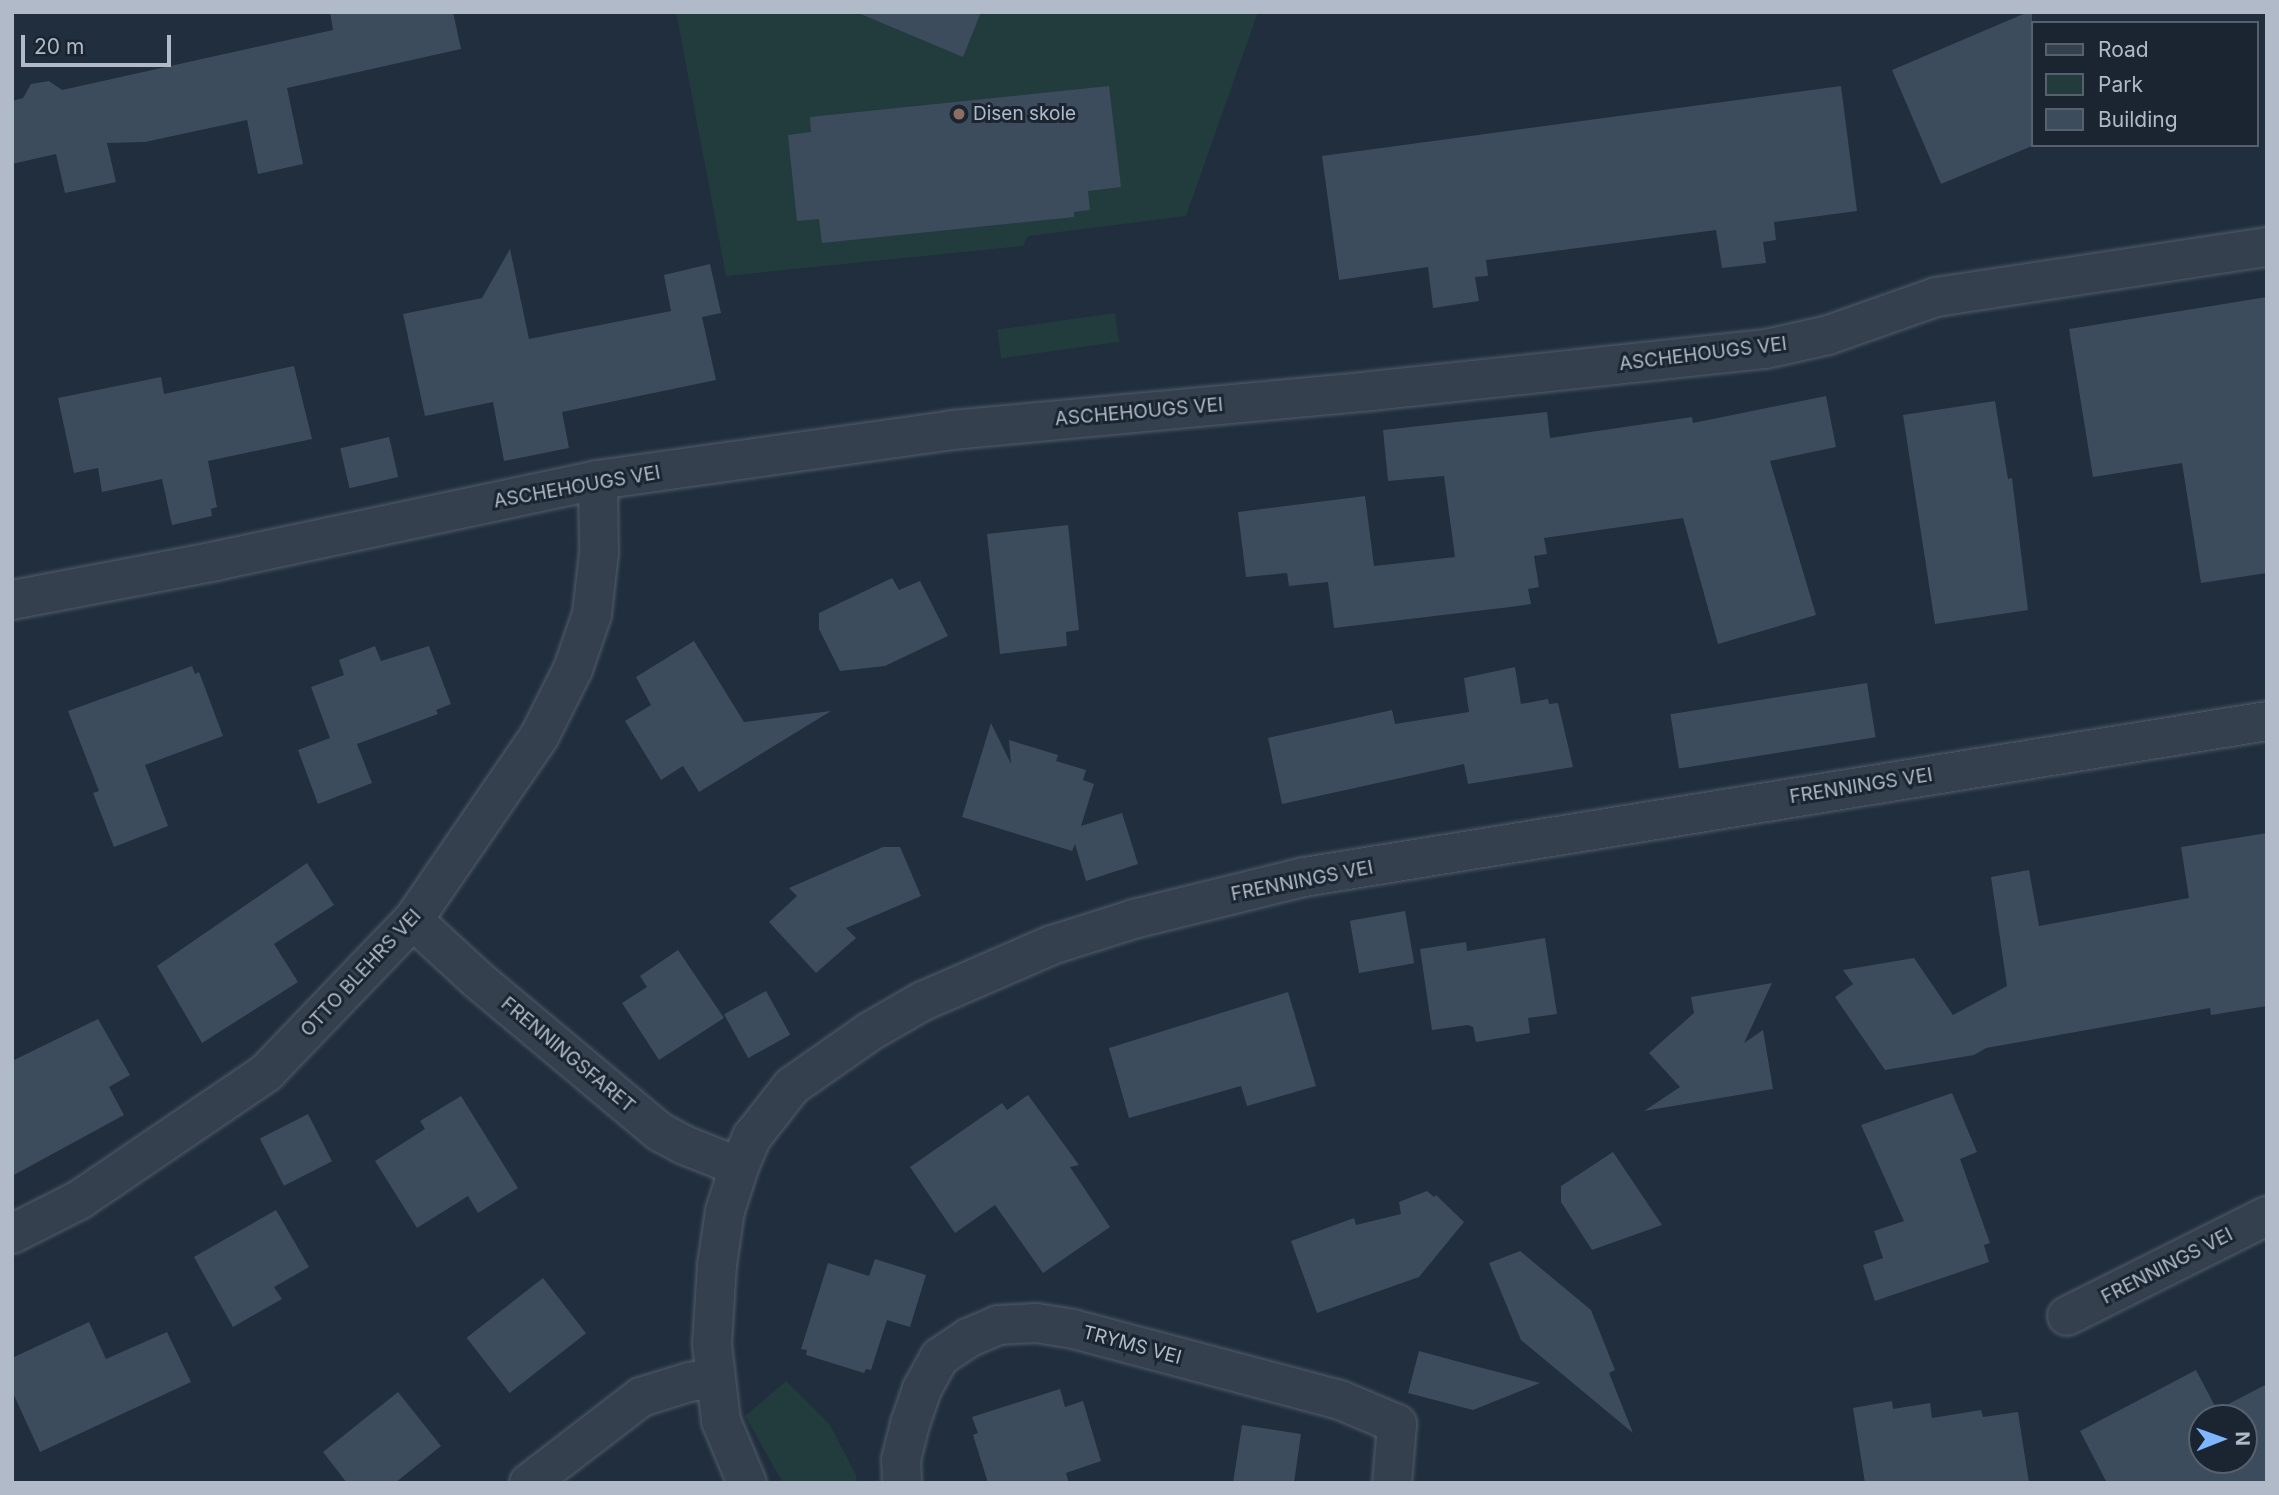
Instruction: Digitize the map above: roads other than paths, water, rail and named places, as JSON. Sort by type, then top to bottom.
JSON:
[{"type":"street","name":"ASCHEHOUGS VEI","points":[[12,600],[216,561],[598,480],[952,430],[1371,391],[1766,349],[1828,335],[1936,297],[2267,247]]},
{"type":"street","name":"OTTO BLEHRS VEI","points":[[12,1234],[79,1200],[267,1072],[413,920],[538,737],[573,669],[592,614],[599,553],[598,480]]},
{"type":"street","name":"FRENNINGS VEI","points":[[747,1483],[721,1421],[712,1344],[717,1265],[725,1211],[739,1167],[752,1137],[792,1086],[869,1032],[923,1000],[1052,945],[1134,919],[1304,877],[2267,721]]},
{"type":"street","name":"FRENNINGSFARET","points":[[413,920],[478,980],[660,1132],[684,1145],[739,1167]]},
{"type":"street","name":"FRENNINGS VEI","points":[[2067,1316],[2267,1216]]},
{"type":"street","name":"TRYMS VEI","points":[[902,1483],[901,1460],[910,1424],[922,1388],[940,1357],[968,1338],[998,1325],[1036,1323],[1073,1329],[1339,1400],[1397,1424],[1392,1483]]},
{"type":"street","points":[[529,1483],[641,1397],[689,1382],[714,1378]]},
{"type":"place","name":"Disen skole","points":[[959,114]]}]
